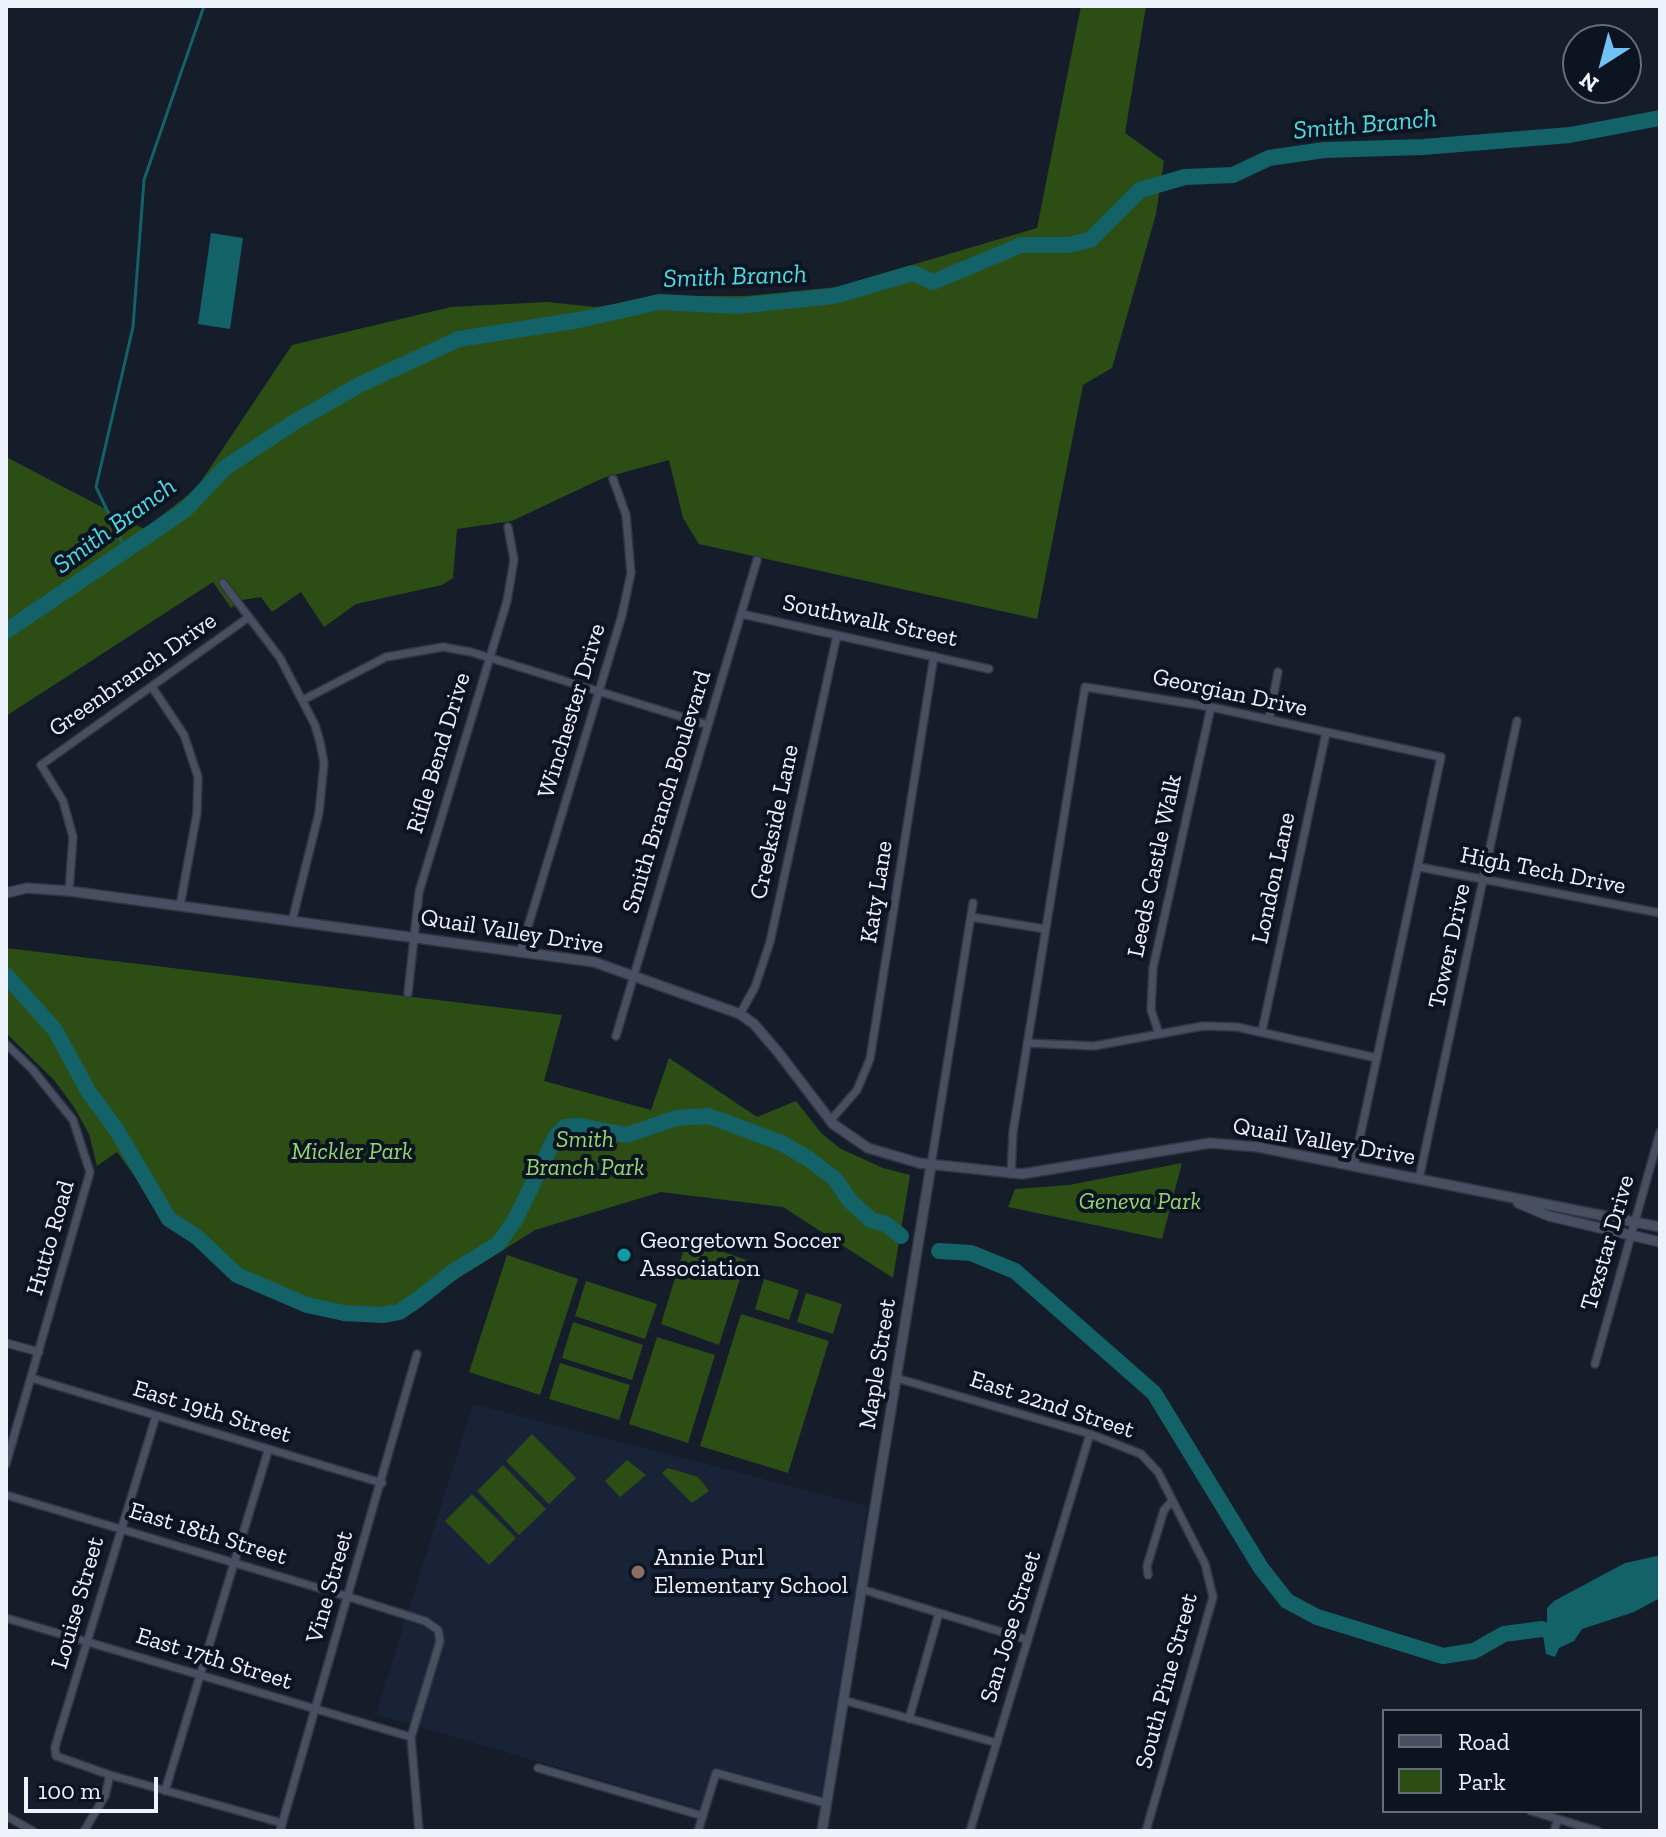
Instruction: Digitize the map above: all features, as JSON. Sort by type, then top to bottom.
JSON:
[{"type":"street","name":"Winchester Drive","points":[[520,953],[631,573],[626,515],[613,479]]},
{"type":"street","name":"Rifle Bend Drive","points":[[408,993],[419,892],[512,579],[514,560],[508,527]]},
{"type":"street","name":"Smith Branch Boulevard","points":[[616,1036],[757,560]]},
{"type":"street","points":[[223,583],[280,658],[315,725],[324,763],[319,813],[292,921]]},
{"type":"street","name":"Southwalk Street","points":[[742,614],[989,669]]},
{"type":"street","name":"Greenbranch Drive","points":[[69,891],[73,837],[56,786],[41,765],[249,617]]},
{"type":"street","name":"Creekside Lane","points":[[740,1014],[755,987],[770,942],[837,635]]},
{"type":"street","points":[[303,700],[402,652],[443,647],[489,658],[708,725]]},
{"type":"street","name":"Katy Lane","points":[[830,1121],[857,1090],[870,1059],[934,656]]},
{"type":"street","points":[[1269,719],[1278,672]]},
{"type":"street","points":[[152,687],[184,735],[198,777],[197,813],[180,906]]},
{"type":"street","name":"Georgian Drive","points":[[1011,1174],[1027,1043],[1085,687],[1211,707],[1441,757],[1354,1165]]},
{"type":"street","name":"Leeds Castle Walk","points":[[1159,1034],[1151,1010],[1153,968],[1211,707]]},
{"type":"street","name":"Tower Drive","points":[[1419,1179],[1517,721]]},
{"type":"street","name":"London Lane","points":[[1262,1031],[1326,733]]},
{"type":"street","name":"High Tech Drive","points":[[1419,867],[1660,913]]},
{"type":"street","name":"Quail Valley Drive","points":[[6,893],[27,888],[69,891],[594,962],[740,1014],[754,1024],[778,1052],[830,1121],[868,1148],[931,1165],[1011,1174],[1074,1167],[1210,1143],[1258,1147],[1512,1200],[1552,1203],[1660,1227]]},
{"type":"street","name":"Maple Street","points":[[822,1831],[973,903]]},
{"type":"street","points":[[971,917],[1045,929]]},
{"type":"street","points":[[1027,1043],[1083,1047],[1203,1026],[1262,1031],[1377,1058]]},
{"type":"street","name":"Hutto Road","points":[[6,1044],[32,1069],[73,1120],[90,1172],[6,1464]]},
{"type":"street","name":"Texstar Drive","points":[[1595,1364],[1660,1132]]},
{"type":"street","name":"Quail Valley Drive","points":[[1512,1200],[1549,1216],[1660,1242]]},
{"type":"street","points":[[6,1343],[39,1352]]},
{"type":"street","name":"Vine Street","points":[[281,1827],[417,1354]]},
{"type":"street","name":"East 19th Street","points":[[31,1378],[382,1483]]},
{"type":"street","name":"East 22nd Street","points":[[896,1378],[1130,1448],[1151,1462],[1172,1501]]},
{"type":"street","name":"Louise Street","points":[[110,1775],[56,1756],[55,1747],[156,1416]]},
{"type":"street","name":"San Jose Street","points":[[970,1831],[1090,1434]]},
{"type":"street","points":[[165,1791],[268,1451]]},
{"type":"street","name":"East 18th Street","points":[[6,1495],[425,1621],[439,1635],[411,1737]]},
{"type":"street","points":[[1148,1575],[1147,1566],[1164,1510],[1172,1501]]},
{"type":"street","name":"South Pine Street","points":[[1146,1831],[1213,1597],[1205,1564],[1172,1501]]},
{"type":"street","points":[[861,1589],[1028,1640]]},
{"type":"street","points":[[909,1719],[939,1613]]},
{"type":"street","name":"East 17th Street","points":[[6,1618],[411,1737]]},
{"type":"street","points":[[843,1700],[997,1743]]},
{"type":"street","points":[[411,1737],[419,1831]]},
{"type":"street","points":[[538,1768],[703,1816]]},
{"type":"street","points":[[698,1831],[716,1773],[826,1803]]},
{"type":"street","points":[[84,1831],[105,1796],[110,1775],[281,1827]]},
{"type":"street","points":[[1538,1813],[1598,1831]]},
{"type":"street","points":[[6,1816],[33,1831]]},
{"type":"street","points":[[1554,1831],[1558,1819]]},
{"type":"shaded area","points":[[211,233],[243,238],[230,329],[198,324]]},
{"type":"shaded area","name":"Annie Purl Elementary School","points":[[473,1404],[868,1506],[820,1808],[709,1778],[700,1809],[376,1714]]},
{"type":"shaded area","points":[[1660,1557],[1660,1598],[1634,1612],[1582,1629],[1574,1641],[1559,1648],[1555,1657],[1546,1654],[1542,1629],[1547,1622],[1547,1608],[1554,1601],[1625,1563]]},
{"type":"green space","points":[[1081,6],[1146,6],[1125,133],[1164,161],[1156,214],[1112,368],[1083,385],[1037,619],[699,544],[683,518],[669,460],[603,478],[512,521],[457,529],[453,578],[442,585],[356,604],[324,627],[301,592],[272,612],[261,597],[242,600],[231,608],[213,582],[6,716],[6,457],[144,529],[196,489],[292,345],[451,307],[547,302],[595,307],[672,296],[746,296],[837,287],[1037,228]]},
{"type":"green space","name":"Mickler Park","points":[[6,948],[562,1015],[544,1081],[651,1110],[669,1058],[757,1117],[796,1101],[822,1134],[841,1149],[883,1168],[910,1175],[893,1278],[783,1207],[661,1192],[535,1230],[403,1313],[353,1317],[305,1307],[243,1283],[172,1227],[117,1152],[97,1166],[89,1134],[74,1107],[54,1080],[6,1033]]},
{"type":"green space","name":"Geneva Park","points":[[1182,1163],[1162,1239],[1008,1207],[1015,1189],[1069,1185]]},
{"type":"green space","points":[[687,1239],[746,1260],[719,1345],[661,1324]]},
{"type":"green space","points":[[507,1255],[578,1279],[540,1395],[469,1372]]},
{"type":"green space","points":[[764,1279],[799,1290],[789,1320],[755,1309]]},
{"type":"green space","points":[[586,1281],[657,1304],[645,1339],[575,1316]]},
{"type":"green space","points":[[806,1293],[842,1304],[833,1334],[797,1322]]},
{"type":"green space","points":[[741,1314],[829,1341],[788,1473],[700,1446]]},
{"type":"green space","points":[[573,1322],[643,1345],[632,1380],[562,1358]]},
{"type":"green space","points":[[657,1337],[715,1355],[688,1443],[629,1424]]},
{"type":"green space","points":[[560,1363],[630,1385],[619,1420],[549,1399]]},
{"type":"green space","points":[[532,1434],[576,1478],[549,1504],[506,1461]]},
{"type":"green space","points":[[627,1460],[646,1475],[620,1497],[605,1481]]},
{"type":"green space","points":[[503,1465],[546,1509],[519,1535],[477,1491]]},
{"type":"green space","points":[[668,1468],[698,1477],[709,1491],[692,1503],[662,1473]]},
{"type":"green space","points":[[472,1494],[516,1538],[489,1565],[445,1521]]},
{"type":"waterway","points":[[125,548],[96,487],[133,327],[144,180],[204,6]]},
{"type":"waterway","name":"Smith Branch","points":[[6,631],[185,510],[226,467],[293,423],[359,385],[459,339],[579,320],[659,302],[737,306],[834,296],[913,273],[933,282],[1021,245],[1068,245],[1090,240],[1140,190],[1185,177],[1233,175],[1269,158],[1324,150],[1423,147],[1570,135],[1660,118]]},
{"type":"waterway","points":[[6,975],[55,1030],[88,1091],[116,1129],[169,1219],[197,1237],[237,1275],[307,1305],[344,1313],[382,1315],[399,1312],[417,1300],[454,1271],[498,1244],[515,1220],[556,1136],[565,1127],[580,1126],[627,1135],[676,1118],[708,1116],[781,1143],[809,1159],[835,1179],[850,1201],[871,1220],[886,1224],[901,1236]]},
{"type":"waterway","points":[[939,1251],[971,1253],[1015,1271],[1154,1393],[1261,1568],[1287,1601],[1317,1617],[1443,1656],[1474,1651],[1504,1634],[1542,1629]]},
{"type":"place","name":"Georgetown Soccer Association","points":[[624,1255]]},
{"type":"place","name":"Annie Purl Elementary School","points":[[638,1572]]},
{"type":"park label","name":"Smith Branch Park","points":[[585,1154]]}]
